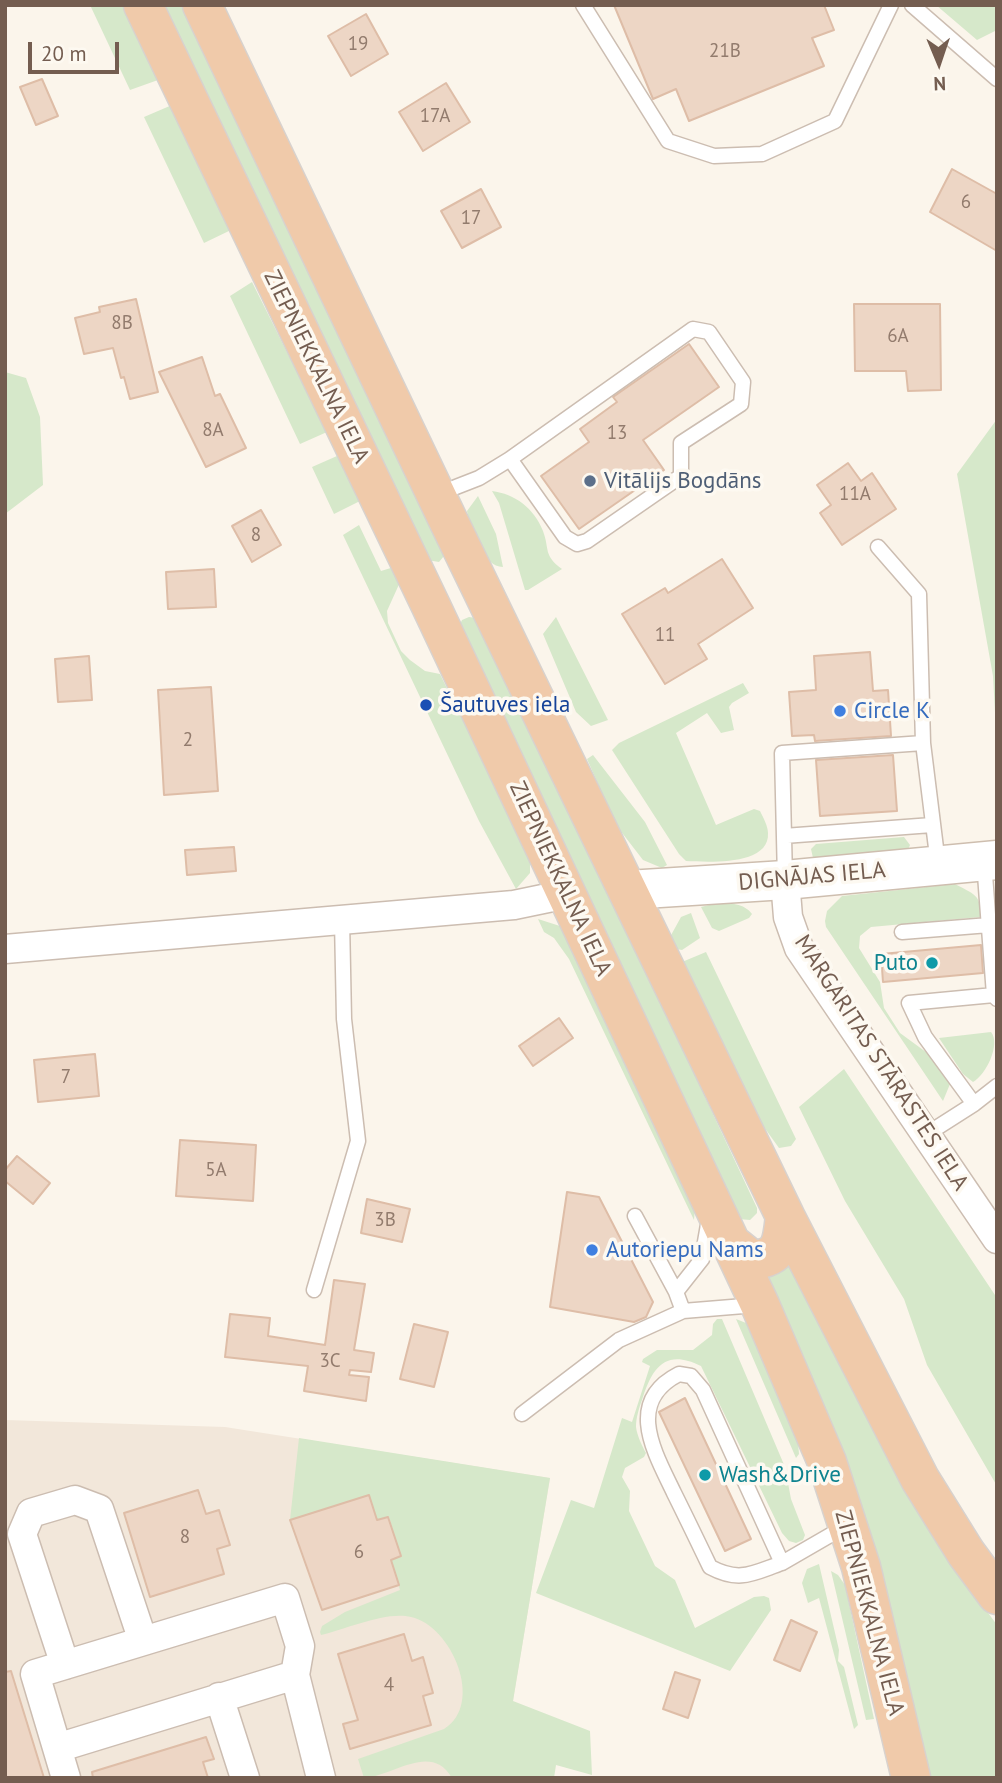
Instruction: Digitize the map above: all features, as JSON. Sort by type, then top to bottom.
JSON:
[{"type":"highway","name":"ZIEPNIEKKALNA IELA","points":[[143,5],[430,604],[760,1305],[827,1462],[848,1525],[861,1567],[911,1778]]},
{"type":"highway","points":[[202,5],[785,1216],[920,1479],[966,1553],[997,1595]]},
{"type":"highway","points":[[430,604],[437,589],[451,578],[477,578]]},
{"type":"highway","points":[[732,1244],[752,1260],[768,1259],[776,1252],[782,1240],[785,1216]]},
{"type":"main road","name":"DIGNĀJAS IELA","points":[[628,890],[785,880],[990,860]]},
{"type":"street","name":"MARGARITAS STĀRASTES IELA","points":[[785,880],[788,917],[799,948],[997,1239]]},
{"type":"street","points":[[5,949],[514,905],[567,894]]},
{"type":"street","points":[[65,1665],[22,1534],[31,1513],[75,1500],[99,1508],[143,1641]]},
{"type":"street","points":[[66,1778],[35,1674],[285,1598],[300,1646],[295,1675],[321,1778]]},
{"type":"street","points":[[57,1748],[295,1675]]},
{"type":"street","points":[[219,1697],[245,1778]]},
{"type":"lane","points":[[583,5],[668,141],[714,156],[762,154],[835,121],[891,5]]},
{"type":"lane","points":[[912,5],[997,79]]},
{"type":"lane","points":[[437,494],[479,478],[510,459],[693,329],[709,332],[743,382],[741,404],[681,443],[681,475],[587,541],[577,544],[565,537],[510,459]]},
{"type":"lane","points":[[878,547],[919,594],[923,743],[939,866]]},
{"type":"lane","points":[[785,880],[782,754],[923,743]]},
{"type":"lane","points":[[783,836],[932,825]]},
{"type":"lane","points":[[974,1104],[925,1037],[909,1003],[995,997],[989,925],[990,860]]},
{"type":"lane","points":[[314,1290],[358,1141],[344,1019],[342,920]]},
{"type":"lane","points":[[902,932],[989,925]]},
{"type":"lane","points":[[926,1134],[997,1086]]},
{"type":"lane","points":[[676,1292],[702,1259],[712,1202]]},
{"type":"lane","points":[[635,1216],[676,1292],[682,1311]]},
{"type":"lane","points":[[522,1414],[620,1340],[682,1311],[760,1305]]},
{"type":"lane","points":[[782,1563],[703,1390],[691,1376],[679,1374],[658,1389],[652,1399],[648,1417],[650,1441],[710,1567],[725,1575],[743,1577],[782,1563],[848,1525]]},
{"type":"shaded area","points":[[5,1420],[225,1427],[550,1478],[503,1778],[5,1778]]},
{"type":"green space","points":[[90,5],[123,5],[158,80],[130,90]]},
{"type":"green space","points":[[162,5],[184,5],[444,549],[444,556],[439,562],[427,560]]},
{"type":"green space","points":[[936,5],[997,5],[997,30],[977,40]]},
{"type":"green space","points":[[172,105],[231,230],[204,243],[144,117]]},
{"type":"green space","points":[[252,282],[327,432],[300,444],[230,296]]},
{"type":"green space","points":[[5,372],[26,378],[40,417],[43,485],[5,514]]},
{"type":"green space","points":[[997,419],[997,749],[993,676],[957,474]]},
{"type":"green space","points":[[337,456],[360,501],[334,514],[312,467]]},
{"type":"green space","points":[[492,491],[508,495],[529,509],[543,531],[549,556],[562,569],[528,590],[525,590],[499,503]]},
{"type":"green space","points":[[478,496],[496,534],[503,567],[496,566],[485,555],[468,517],[467,511]]},
{"type":"green space","points":[[359,525],[381,571],[394,567],[401,580],[387,611],[388,623],[401,651],[425,671],[440,674],[530,857],[530,873],[516,889],[479,821],[343,535]]},
{"type":"green space","points":[[556,617],[608,720],[591,726],[576,712],[543,634]]},
{"type":"green space","points":[[476,618],[596,864],[757,1208],[757,1213],[750,1220],[739,1219],[459,626],[462,620]]},
{"type":"green space","points":[[743,683],[749,693],[729,707],[734,730],[721,733],[707,713],[676,733],[716,825],[754,809],[760,811],[768,830],[766,844],[749,857],[736,860],[686,861],[612,750],[619,743]]},
{"type":"green space","points":[[593,755],[645,822],[667,865],[662,868],[643,860],[616,825],[587,759]]},
{"type":"green space","points":[[904,837],[910,845],[907,852],[813,858],[811,849],[816,844]]},
{"type":"green space","points":[[955,884],[978,899],[980,917],[871,927],[860,936],[859,948],[880,982],[884,1008],[900,1033],[930,1055],[950,1084],[943,1101],[826,927],[825,921],[827,911],[842,896]]},
{"type":"green space","points":[[717,903],[741,906],[752,914],[749,918],[719,931],[712,928],[701,907]]},
{"type":"green space","points":[[691,913],[700,938],[682,950],[676,949],[670,937],[681,917]]},
{"type":"green space","points":[[538,919],[563,927],[695,1207],[694,1220],[569,959],[554,938],[544,932]]},
{"type":"green space","points":[[706,952],[796,1139],[791,1146],[779,1148],[756,1116],[682,962]]},
{"type":"green space","points":[[991,1032],[994,1044],[991,1059],[983,1073],[973,1082],[963,1074],[939,1038]]},
{"type":"green space","points":[[844,1069],[997,1298],[997,1486],[927,1365],[904,1299],[845,1201],[799,1107]]},
{"type":"green space","points":[[788,1262],[953,1565],[997,1625],[997,1778],[929,1778],[766,1277]]},
{"type":"green space","points":[[717,1319],[722,1319],[785,1467],[791,1499],[805,1535],[803,1540],[796,1543],[789,1541],[782,1533],[701,1366],[689,1361],[669,1360],[656,1370],[650,1379],[636,1424],[646,1453],[625,1468],[622,1477],[630,1491],[629,1511],[655,1566],[675,1580],[695,1628],[754,1597],[769,1598],[771,1610],[730,1671],[536,1593],[571,1500],[594,1508],[622,1418],[632,1422],[650,1366],[642,1362],[643,1359],[657,1350],[693,1350],[712,1335],[713,1324]]},
{"type":"green space","points":[[736,1319],[746,1323],[798,1442],[799,1454],[796,1458]]},
{"type":"green space","points":[[299,1438],[550,1478],[513,1701],[590,1731],[592,1775],[556,1765],[554,1778],[452,1778],[434,1763],[423,1762],[364,1778],[358,1759],[444,1729],[456,1717],[462,1702],[462,1685],[458,1667],[439,1635],[426,1623],[411,1617],[378,1618],[321,1635],[322,1626],[345,1612],[400,1590],[391,1560],[401,1556],[389,1517],[377,1520],[369,1495],[290,1520]]},
{"type":"green space","points":[[819,1564],[839,1650],[838,1661],[844,1667],[858,1725],[854,1729],[819,1598],[808,1603],[802,1583],[807,1569]]},
{"type":"green space","points":[[831,1571],[838,1575],[845,1585],[874,1719],[866,1720]]},
{"type":"building","points":[[614,5],[824,5],[834,30],[812,38],[824,66],[689,121],[676,89],[653,99]]},
{"type":"building","points":[[366,14],[388,54],[351,76],[328,36]]},
{"type":"building","points":[[42,79],[58,116],[36,125],[20,87]]},
{"type":"building","points":[[446,83],[470,122],[423,151],[399,112]]},
{"type":"building","points":[[952,169],[997,194],[997,251],[930,212]]},
{"type":"building","points":[[481,189],[501,227],[462,248],[441,211]]},
{"type":"building","points":[[136,299],[158,392],[130,399],[113,348],[84,354],[75,318],[100,312],[99,307]]},
{"type":"building","points":[[854,304],[940,304],[941,390],[908,391],[906,371],[855,371]]},
{"type":"building","points":[[689,344],[719,387],[643,440],[664,470],[579,529],[541,476],[589,442],[580,429],[617,402],[613,397]]},
{"type":"building","points":[[202,357],[215,396],[220,394],[246,448],[206,467],[159,372]]},
{"type":"building","points":[[848,463],[861,481],[872,473],[896,509],[842,545],[820,513],[831,505],[817,485]]},
{"type":"building","points":[[261,510],[281,545],[252,562],[232,526]]},
{"type":"building","points":[[722,559],[753,608],[698,644],[707,659],[665,684],[622,614],[665,588],[668,593]]},
{"type":"building","points":[[214,569],[216,607],[168,609],[166,572]]},
{"type":"building","name":"Circle K","points":[[870,652],[873,691],[888,690],[891,736],[815,741],[814,735],[792,736],[789,692],[816,690],[814,656]]},
{"type":"building","points":[[89,656],[92,700],[58,702],[55,659]]},
{"type":"building","points":[[211,687],[218,791],[164,795],[158,690]]},
{"type":"building","name":"Circle K","points":[[893,755],[897,811],[820,816],[816,760]]},
{"type":"building","points":[[234,847],[236,871],[187,875],[185,850]]},
{"type":"building","name":"Puto","points":[[981,945],[983,973],[883,982],[881,954]]},
{"type":"building","points":[[559,1018],[573,1038],[533,1066],[519,1046]]},
{"type":"building","points":[[95,1054],[99,1096],[38,1102],[34,1060]]},
{"type":"building","points":[[180,1140],[256,1145],[253,1201],[176,1196]]},
{"type":"building","points":[[17,1156],[50,1183],[33,1204],[5,1181],[5,1170]]},
{"type":"building","name":"Autoriepu Nams","points":[[567,1192],[599,1197],[653,1302],[646,1317],[634,1322],[550,1307]]},
{"type":"building","points":[[367,1199],[410,1209],[402,1242],[361,1233]]},
{"type":"building","points":[[334,1280],[365,1284],[354,1350],[374,1353],[371,1372],[350,1370],[349,1375],[369,1377],[366,1401],[304,1391],[308,1366],[225,1357],[230,1314],[270,1318],[268,1336],[325,1345]]},
{"type":"building","points":[[414,1324],[448,1332],[434,1387],[400,1379]]},
{"type":"building","name":"Wash&Drive","points":[[685,1398],[751,1539],[725,1551],[659,1412]]},
{"type":"building","points":[[198,1490],[206,1514],[219,1510],[230,1545],[217,1549],[224,1574],[150,1597],[124,1513]]},
{"type":"building","points":[[369,1495],[377,1520],[388,1517],[401,1556],[391,1560],[399,1585],[322,1610],[290,1520]]},
{"type":"building","points":[[791,1620],[817,1632],[800,1671],[774,1660]]},
{"type":"building","points":[[404,1634],[412,1661],[423,1657],[433,1693],[423,1696],[431,1725],[350,1749],[343,1724],[358,1720],[338,1654]]},
{"type":"building","points":[[11,1671],[44,1778],[5,1778],[5,1672]]},
{"type":"building","points":[[675,1672],[700,1680],[688,1718],[663,1709]]},
{"type":"building","points":[[206,1737],[214,1759],[203,1762],[208,1778],[93,1778],[92,1772]]},
{"type":"place","name":"Vitālijs Bogdāns","points":[[590,481]]},
{"type":"place","name":"Šautuves iela","points":[[426,705]]},
{"type":"place","name":"Circle K","points":[[840,711]]},
{"type":"place","name":"Puto","points":[[932,963]]},
{"type":"place","name":"Autoriepu Nams","points":[[592,1250]]},
{"type":"place","name":"Wash&Drive","points":[[705,1475]]}]
